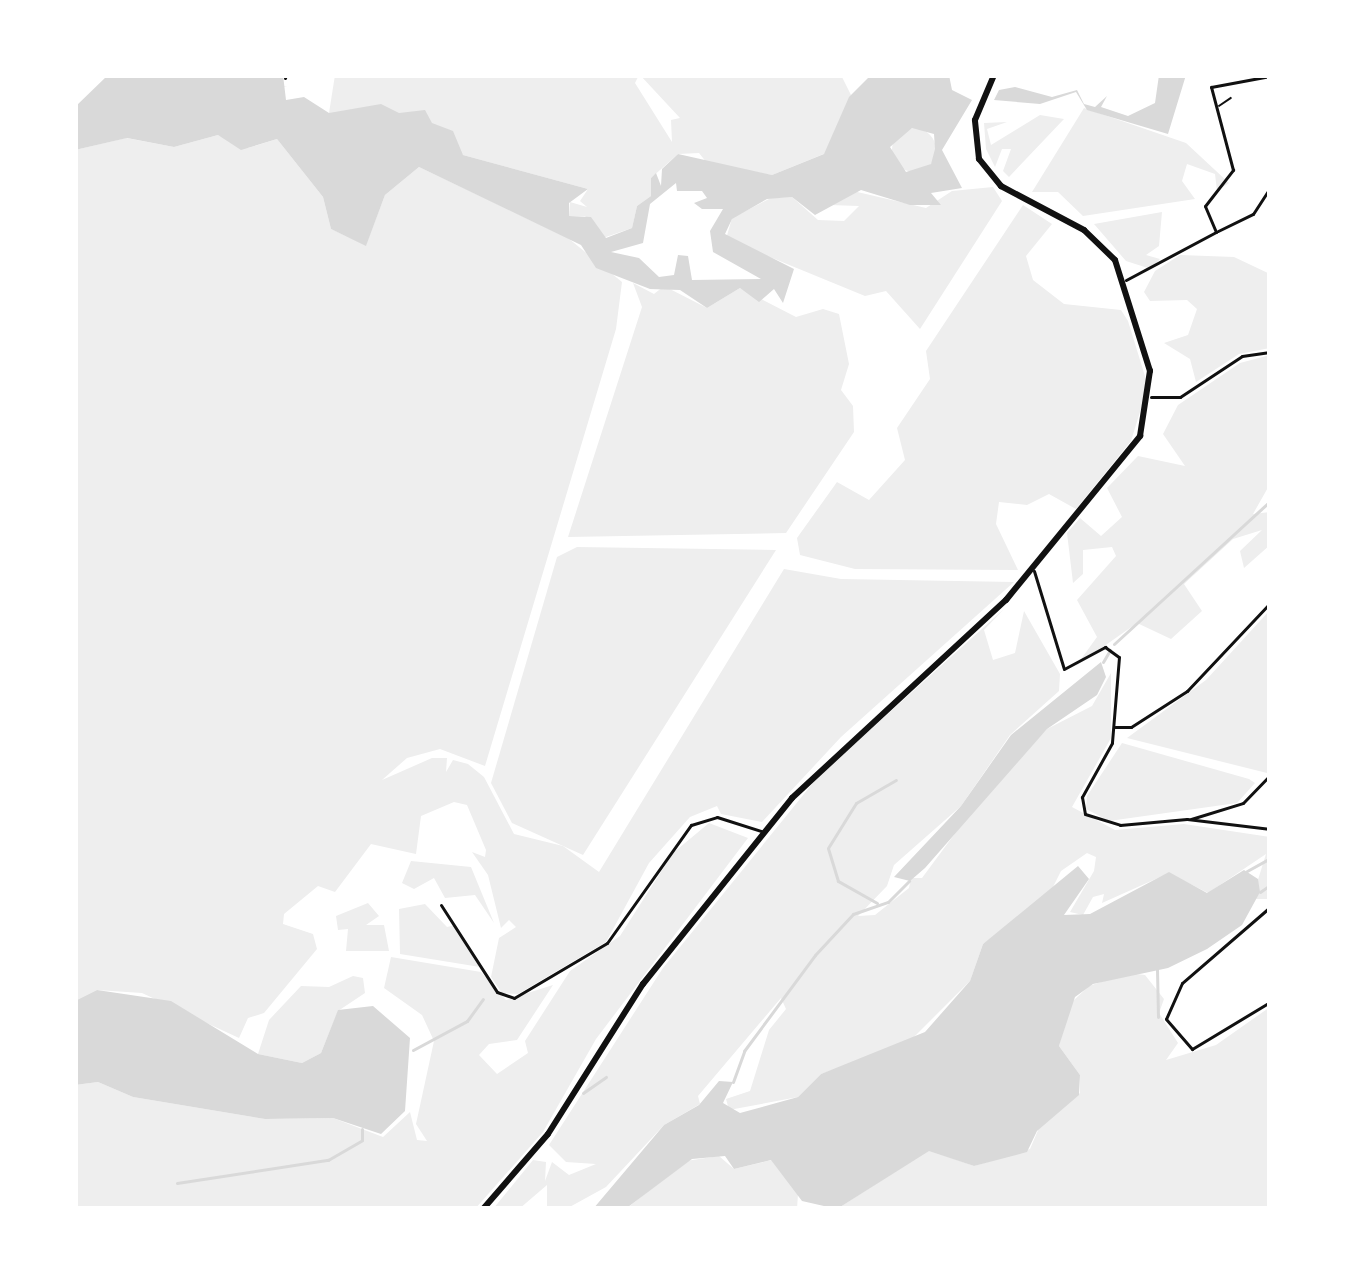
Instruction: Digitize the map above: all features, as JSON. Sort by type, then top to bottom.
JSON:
[{"type":"main road","points":[[483,1209],[530,1158],[634,996],[826,760],[1033,570],[1128,456],[1150,397],[1147,355],[1124,281],[1096,238],[1014,195],[984,169],[974,126],[994,75]]},
{"type":"street","points":[[1216,232],[1205,206],[1233,170],[1211,112],[1214,83],[1270,76]]},
{"type":"street","points":[[1124,281],[1253,214],[1270,188]]},
{"type":"street","points":[[1150,397],[1180,398],[1242,356],[1270,352]]},
{"type":"street","points":[[1033,570],[1062,667],[1075,670],[1105,647],[1117,651],[1114,727],[1082,797],[1085,814],[1120,825],[1190,820],[1270,829]]},
{"type":"street","points":[[1114,727],[1128,728],[1187,691],[1270,603]]},
{"type":"street","points":[[1190,820],[1243,803],[1270,775]]},
{"type":"street","points":[[442,905],[497,992],[514,998],[607,943],[692,825],[714,817],[762,835]]},
{"type":"street","points":[[1270,907],[1182,983],[1166,1021],[1195,1048],[1270,1002]]},
{"type":"lane","points":[[1211,112],[1232,98]]},
{"type":"shaded area","points":[[108,75],[283,75],[286,100],[304,97],[329,113],[381,104],[399,113],[425,110],[432,123],[453,131],[463,155],[588,189],[569,203],[569,216],[591,217],[606,238],[632,228],[637,206],[651,196],[651,178],[656,173],[661,186],[662,169],[678,154],[772,175],[824,154],[849,97],[871,75],[949,75],[952,90],[972,100],[942,150],[962,188],[931,193],[941,205],[910,205],[861,190],[815,215],[792,197],[767,199],[732,219],[725,234],[794,269],[783,303],[774,289],[759,302],[740,288],[707,308],[680,290],[650,289],[596,268],[581,245],[419,167],[385,195],[366,246],[331,229],[323,197],[277,139],[241,150],[218,135],[174,147],[127,138],[75,150],[75,107]],"holes":[[[912,128],[934,134],[935,149],[931,164],[906,172],[890,147]],[[676,183],[677,191],[702,191],[707,198],[694,203],[702,209],[723,209],[710,231],[713,252],[761,279],[692,280],[688,256],[678,255],[674,275],[659,277],[639,258],[611,252],[643,243],[650,204]]]},
{"type":"shaded area","points":[[335,75],[639,75],[635,83],[672,142],[671,120],[680,118],[640,75],[841,75],[851,95],[826,153],[772,175],[707,163],[699,153],[678,154],[651,178],[651,196],[637,206],[632,228],[603,238],[585,216],[569,216],[570,202],[587,207],[580,201],[588,189],[463,155],[399,113],[329,113]]},
{"type":"shaded area","points":[[1159,75],[1186,75],[1168,134],[1087,110],[1076,92],[1040,104],[994,100],[999,90],[1015,87],[1052,97],[1077,90],[1084,104],[1095,107],[1107,96],[1101,107],[1128,116],[1155,103]]},
{"type":"shaded area","points":[[1084,108],[1186,143],[1229,183],[1217,191],[1215,174],[1187,164],[1182,181],[1195,199],[1083,216],[1058,192],[1032,192]]},
{"type":"shaded area","points":[[1040,115],[1064,119],[1009,177],[1003,171],[1011,149],[1002,149],[995,167],[986,149],[984,123],[1007,122],[987,129],[991,145]]},
{"type":"shaded area","points":[[914,128],[929,135],[936,150],[929,165],[914,172],[899,165],[892,150],[899,135]]},
{"type":"shaded area","points":[[218,135],[248,148],[277,139],[323,197],[331,229],[366,245],[385,195],[419,167],[568,238],[622,282],[616,329],[485,766],[440,749],[407,758],[382,780],[432,758],[447,758],[446,772],[453,760],[468,764],[484,777],[514,834],[563,846],[599,872],[784,569],[841,579],[1014,582],[841,737],[762,822],[721,814],[717,806],[690,817],[649,863],[606,942],[518,994],[502,993],[491,977],[499,938],[516,927],[509,920],[501,928],[488,875],[472,852],[485,857],[486,850],[467,805],[454,802],[421,816],[416,854],[371,844],[335,892],[318,886],[284,914],[283,924],[313,934],[317,949],[264,1013],[248,1018],[239,1038],[142,993],[97,990],[75,1001],[75,150],[126,138],[174,147]]},
{"type":"shaded area","points":[[993,187],[1002,201],[920,329],[886,291],[865,296],[726,239],[732,218],[771,198],[792,197],[818,220],[844,221],[859,206],[829,205],[853,191],[926,208],[952,191]]},
{"type":"shaded area","points":[[1023,205],[1052,224],[1026,256],[1033,280],[1064,304],[1121,310],[1128,321],[1148,386],[1131,441],[1076,509],[1049,494],[1027,505],[999,502],[996,524],[1018,570],[855,569],[800,555],[797,538],[837,482],[869,500],[905,460],[897,428],[930,379],[926,351]]},
{"type":"shaded area","points":[[1162,212],[1159,246],[1146,255],[1160,259],[1151,269],[1126,261],[1094,224]]},
{"type":"shaded area","points":[[1180,255],[1234,257],[1270,274],[1270,348],[1239,354],[1196,382],[1190,359],[1164,343],[1188,335],[1197,309],[1187,300],[1150,301],[1144,292],[1155,271]]},
{"type":"shaded area","points":[[633,283],[654,294],[664,286],[707,308],[740,288],[796,317],[823,309],[839,314],[849,364],[841,390],[853,406],[854,432],[786,533],[568,537],[642,307]]},
{"type":"shaded area","points":[[1270,355],[1270,484],[1253,514],[1270,512],[1270,545],[1244,568],[1240,551],[1262,530],[1233,539],[1184,584],[1202,611],[1171,639],[1137,623],[1076,666],[1097,637],[1077,600],[1116,556],[1112,547],[1083,550],[1083,574],[1073,583],[1067,533],[1080,518],[1101,536],[1122,517],[1107,488],[1138,456],[1185,466],[1163,434],[1178,405],[1240,363]]},
{"type":"shaded area","points":[[577,547],[776,550],[583,855],[512,823],[491,783],[557,557]]},
{"type":"shaded area","points":[[1004,609],[984,630],[993,660],[1015,653],[1024,611],[1060,674],[1059,691],[1010,735],[961,806],[894,865],[887,886],[858,916],[875,915],[909,888],[911,878],[922,878],[982,797],[1047,729],[1092,706],[1111,673],[1111,738],[1072,807],[1115,830],[1184,824],[1270,837],[1270,899],[1252,899],[1266,854],[1208,893],[1169,873],[1102,903],[1104,894],[1093,897],[1083,915],[1070,912],[1094,871],[1096,857],[1087,853],[1061,871],[1048,897],[983,944],[970,981],[909,1042],[821,1074],[798,1097],[729,1110],[726,1099],[750,1091],[769,1030],[786,1009],[781,998],[698,1096],[700,1104],[664,1125],[606,1187],[566,1209],[547,1209],[547,1185],[519,1209],[493,1209],[533,1160],[546,1162],[545,1181],[552,1162],[569,1175],[596,1164],[566,1162],[549,1145],[663,968],[817,778]]},
{"type":"shaded area","points":[[1270,610],[1267,773],[1127,738],[1206,680]]},
{"type":"shaded area","points":[[1101,662],[1106,677],[1097,695],[1047,729],[925,868],[910,881],[894,877],[961,806],[1011,735]]},
{"type":"shaded area","points":[[1122,743],[1255,783],[1237,803],[1109,821],[1086,809],[1087,796]]},
{"type":"shaded area","points":[[709,823],[748,838],[596,1039],[543,1132],[475,1209],[75,1209],[75,1085],[98,1082],[133,1097],[265,1119],[333,1118],[383,1137],[410,1112],[417,1140],[427,1141],[416,1124],[434,1041],[422,1015],[384,988],[391,957],[481,972],[506,1000],[553,985],[517,1040],[489,1044],[479,1055],[497,1074],[528,1053],[525,1041],[570,971],[620,936],[673,853]]},
{"type":"shaded area","points":[[411,861],[471,867],[494,923],[475,895],[445,898],[434,878],[414,889],[402,883]]},
{"type":"shaded area","points":[[1078,866],[1089,879],[1064,915],[1090,914],[1169,872],[1207,893],[1244,870],[1258,879],[1260,892],[1242,925],[1207,949],[1168,968],[1093,984],[1075,997],[1059,1046],[1080,1075],[1079,1095],[1037,1131],[1027,1152],[974,1166],[929,1151],[837,1209],[802,1201],[771,1160],[734,1169],[725,1156],[692,1159],[628,1207],[593,1209],[664,1125],[699,1105],[719,1081],[733,1082],[723,1103],[740,1113],[798,1097],[821,1074],[925,1032],[970,981],[983,944]]},
{"type":"shaded area","points":[[368,903],[379,916],[366,925],[384,925],[389,951],[346,951],[348,929],[338,930],[336,916]]},
{"type":"shaded area","points":[[425,904],[447,927],[456,925],[480,967],[400,954],[399,909]]},
{"type":"shaded area","points":[[1128,973],[1145,975],[1164,999],[1159,1013],[1178,1043],[1166,1060],[1216,1045],[1270,1007],[1270,1209],[837,1209],[929,1150],[974,1166],[1030,1149],[1039,1128],[1080,1093],[1080,1075],[1059,1046],[1072,1002],[1089,986]]},
{"type":"shaded area","points":[[353,976],[363,978],[365,993],[338,1011],[321,1053],[302,1063],[258,1054],[269,1020],[301,986],[329,987]]},
{"type":"shaded area","points":[[97,990],[171,1001],[258,1054],[302,1063],[321,1053],[338,1010],[373,1006],[410,1038],[405,1111],[381,1134],[333,1118],[265,1119],[133,1097],[98,1082],[75,1085],[75,1001]]},
{"type":"shaded area","points":[[719,1156],[734,1169],[772,1160],[798,1194],[797,1209],[626,1209],[686,1161]]},
{"type":"waterway","points":[[1114,644],[1270,501]]},
{"type":"waterway","points":[[1103,662],[1110,650]]},
{"type":"waterway","points":[[877,903],[838,881],[828,848],[856,803],[896,780]]},
{"type":"waterway","points":[[1247,871],[1270,858]]},
{"type":"waterway","points":[[733,1082],[744,1051],[815,955],[853,914],[888,902],[909,881]]},
{"type":"waterway","points":[[1260,892],[1270,885]]},
{"type":"waterway","points":[[1157,969],[1158,1017]]},
{"type":"waterway","points":[[413,1050],[467,1021],[483,999]]},
{"type":"waterway","points":[[583,1093],[606,1077]]},
{"type":"waterway","points":[[177,1183],[328,1160],[362,1140],[362,1129]]}]
